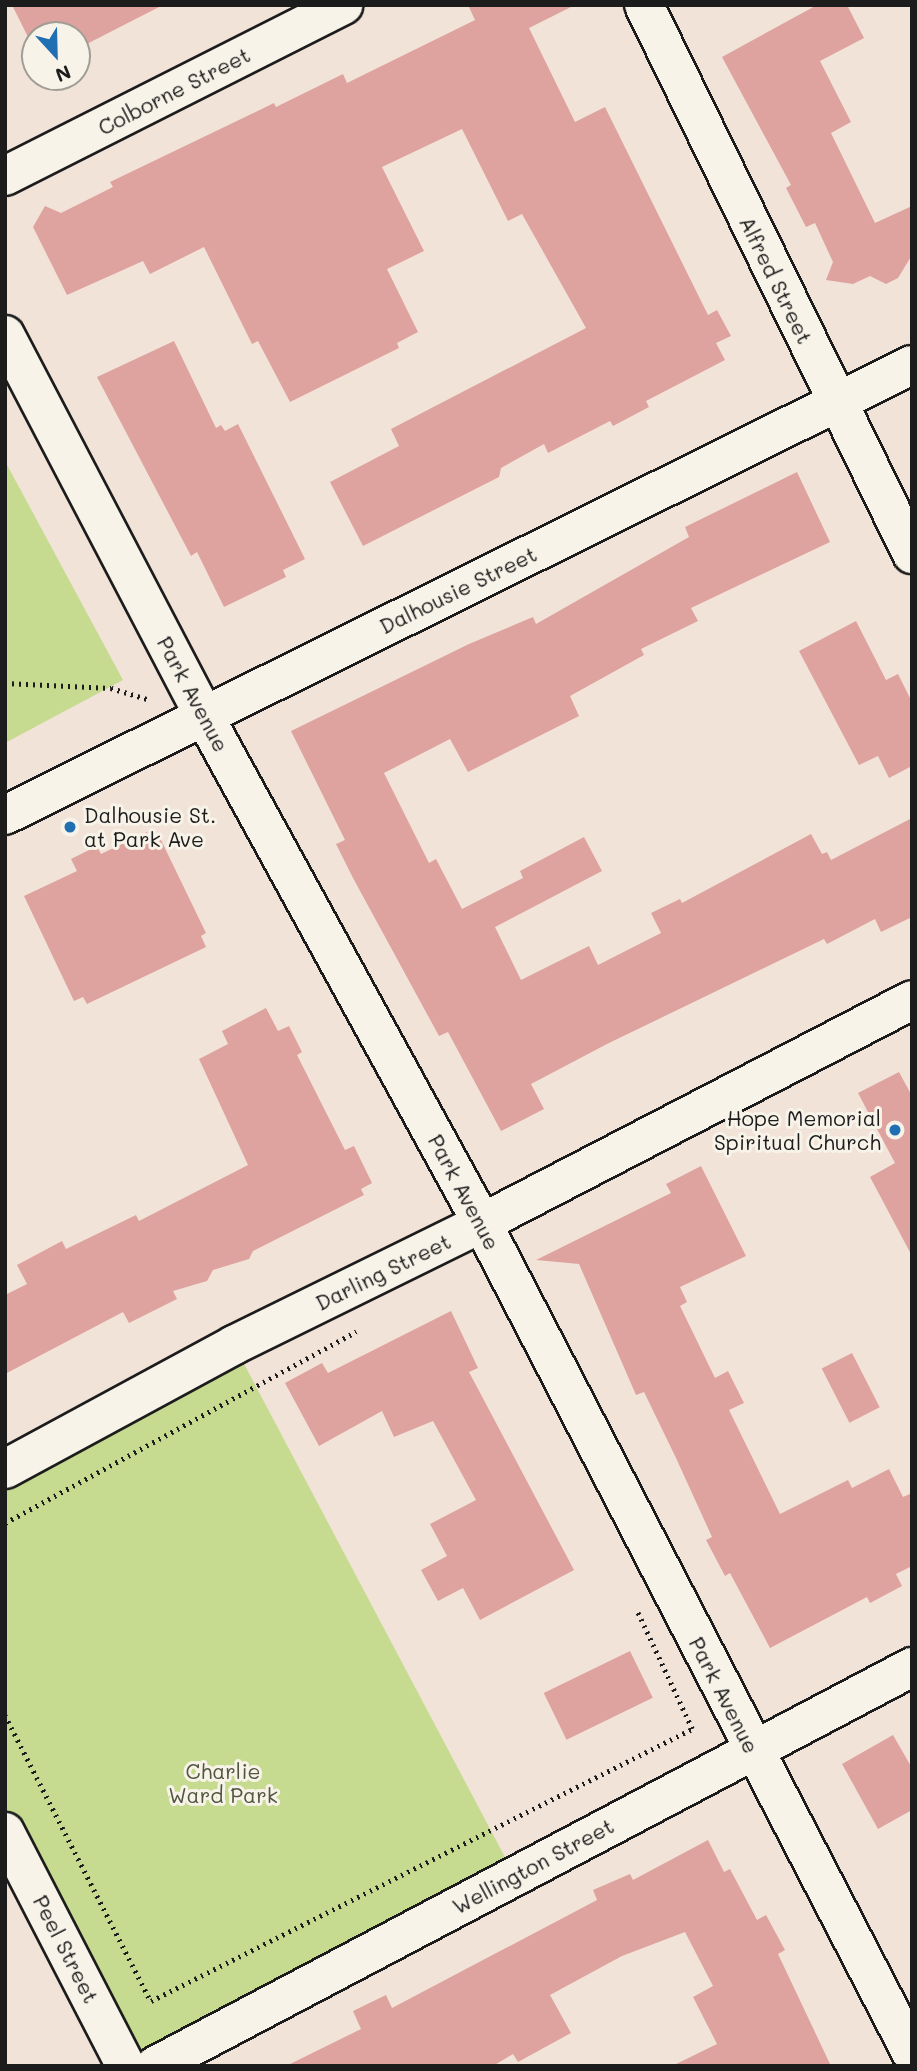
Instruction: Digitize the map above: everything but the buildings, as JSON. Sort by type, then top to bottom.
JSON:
[{"type":"street","name":"Colborne Street","points":[[5,176],[343,5]]},
{"type":"street","name":"Alfred Street","points":[[644,5],[836,405],[912,554]]},
{"type":"street","name":"Park Avenue","points":[[5,335],[203,714],[482,1223],[912,2054]]},
{"type":"street","name":"Dalhousie Street","points":[[5,815],[203,714],[836,405],[912,365]]},
{"type":"street","name":"Darling Street","points":[[5,1469],[234,1345],[482,1223],[912,1000]]},
{"type":"street","name":"Wellington Street","points":[[155,2066],[912,1667]]},
{"type":"street","name":"Peel Street","points":[[5,1832],[126,2066]]},
{"type":"path","points":[[5,683],[111,688],[203,714]]},
{"type":"path","points":[[5,1523],[366,1326]]},
{"type":"path","points":[[5,1715],[150,2001],[692,1729],[638,1619],[634,1594]]},
{"type":"green space","points":[[5,461],[123,680],[5,743]]},
{"type":"green space","name":"Charlie Ward Park","points":[[234,1345],[515,1876],[126,2066],[5,1832],[5,1469]]},
{"type":"place","name":"Dalhousie St. at Park Ave","points":[[70,827]]},
{"type":"place","name":"Hope Memorial Spiritual Church","points":[[895,1130]]}]
